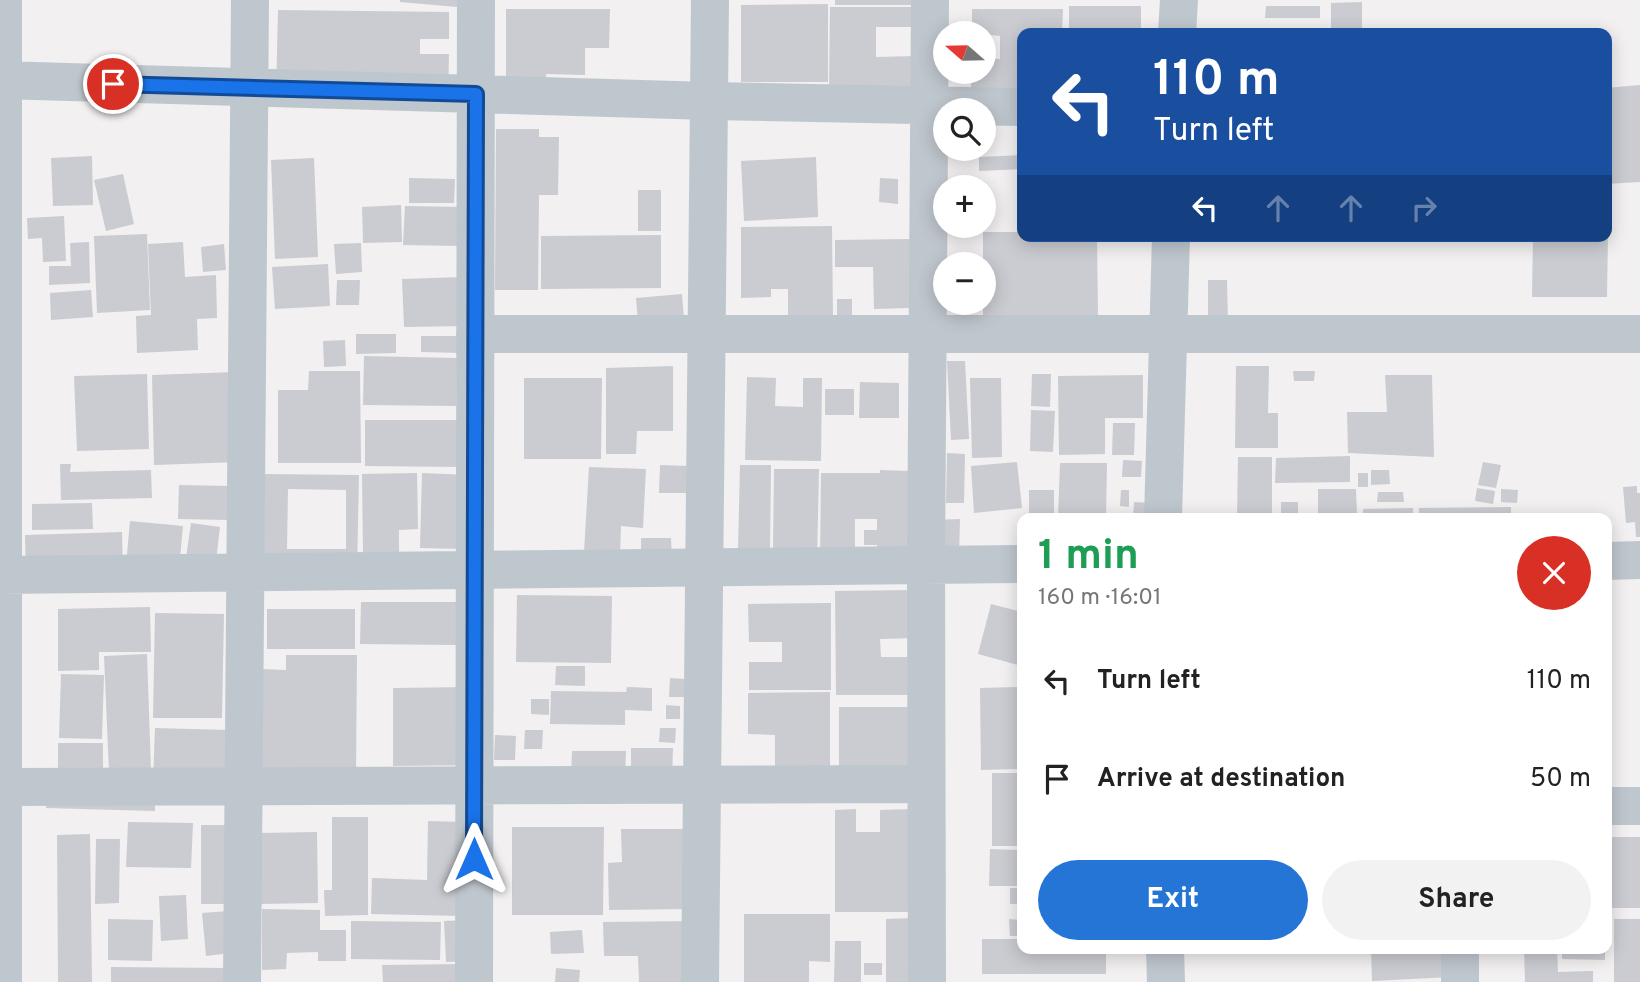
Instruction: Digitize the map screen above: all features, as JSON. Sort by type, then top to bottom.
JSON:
[{"type":"street","points":[[3,982],[4,0]]},
{"type":"street","points":[[242,982],[250,0]]},
{"type":"street","points":[[474,982],[476,0]]},
{"type":"street","points":[[700,982],[710,0]]},
{"type":"street","points":[[927,982],[926,564],[930,0]]},
{"type":"street","points":[[1177,28],[1178,0]]},
{"type":"street","points":[[2,80],[709,101],[1017,107]]},
{"type":"street","points":[[1163,513],[1171,242]]},
{"type":"street","points":[[475,334],[1640,334]]},
{"type":"street","points":[[1612,561],[1640,560]]},
{"type":"street","points":[[2,575],[1017,564]]},
{"type":"street","points":[[4,788],[926,784]]},
{"type":"street","points":[[1612,806],[1640,806]]},
{"type":"street","points":[[1165,954],[1166,982]]},
{"type":"street","points":[[1460,954],[1460,982]]},
{"type":"building","points":[[400,0],[458,0],[457,7]]},
{"type":"building","points":[[835,0],[913,0],[913,5],[835,5]]},
{"type":"building","points":[[1362,2],[1362,28],[1331,28],[1331,3]]},
{"type":"building","points":[[828,4],[828,82],[741,82],[741,5]]},
{"type":"building","points":[[1069,6],[1141,6],[1141,28],[1069,28]]},
{"type":"building","points":[[1266,6],[1320,6],[1320,18],[1265,18]]},
{"type":"building","points":[[830,7],[917,7],[917,27],[876,27],[876,57],[916,56],[916,89],[829,89]]},
{"type":"building","points":[[506,9],[610,9],[609,48],[585,48],[585,75],[546,74],[547,88],[506,88]]},
{"type":"building","points":[[972,9],[1063,9],[1062,28],[1017,28],[1017,93],[971,93],[971,84],[996,84],[1000,36],[996,36],[996,21],[972,21]]},
{"type":"building","points":[[278,10],[449,12],[449,39],[420,39],[420,54],[449,54],[448,96],[276,94]]},
{"type":"building","points":[[1640,85],[1640,182],[1612,184],[1612,87]]},
{"type":"building","points":[[496,129],[539,129],[539,137],[559,137],[558,195],[539,195],[538,290],[495,290]]},
{"type":"building","points":[[1017,155],[1017,169],[979,171],[979,161],[996,161],[996,156]]},
{"type":"building","points":[[92,156],[93,205],[53,206],[51,158]]},
{"type":"building","points":[[816,157],[818,217],[744,221],[741,161]]},
{"type":"building","points":[[314,158],[318,257],[275,259],[271,160]]},
{"type":"building","points":[[123,174],[134,224],[106,231],[94,180]]},
{"type":"building","points":[[409,178],[455,179],[454,203],[409,203]]},
{"type":"building","points":[[880,178],[898,179],[898,204],[879,202]]},
{"type":"building","points":[[638,190],[661,190],[661,231],[638,231]]},
{"type":"building","points":[[401,205],[402,242],[363,243],[362,207]]},
{"type":"building","points":[[405,206],[463,207],[461,246],[403,245]]},
{"type":"building","points":[[64,216],[66,261],[43,262],[42,238],[28,239],[27,218]]},
{"type":"building","points":[[832,226],[833,320],[788,320],[788,289],[771,289],[771,297],[741,298],[741,227]]},
{"type":"building","points":[[996,232],[1017,232],[1017,242],[1097,242],[1098,317],[983,318],[983,315],[996,315],[996,252],[983,252],[983,238],[996,238]]},
{"type":"building","points":[[147,234],[150,310],[97,313],[94,236]]},
{"type":"building","points":[[661,235],[661,288],[541,289],[541,236]]},
{"type":"building","points":[[910,239],[910,308],[874,309],[873,267],[835,267],[835,240]]},
{"type":"building","points":[[89,242],[90,283],[49,285],[49,266],[71,266],[70,243]]},
{"type":"building","points":[[183,242],[185,277],[216,275],[217,318],[197,319],[198,350],[137,353],[136,316],[151,315],[148,244]]},
{"type":"building","points":[[1533,242],[1608,242],[1607,297],[1532,297]]},
{"type":"building","points":[[361,243],[362,272],[336,274],[334,244]]},
{"type":"building","points":[[224,244],[226,270],[203,272],[201,247]]},
{"type":"building","points":[[328,264],[330,306],[275,309],[272,267]]},
{"type":"building","points":[[463,277],[464,326],[404,327],[402,279]]},
{"type":"building","points":[[337,280],[360,280],[359,305],[336,305]]},
{"type":"building","points":[[1208,280],[1227,280],[1228,322],[1208,322]]},
{"type":"building","points":[[91,290],[93,317],[51,320],[50,293]]},
{"type":"building","points":[[682,294],[684,319],[638,323],[636,298]]},
{"type":"building","points":[[837,299],[852,299],[852,319],[837,319]]},
{"type":"building","points":[[356,334],[396,334],[396,353],[356,354]]},
{"type":"building","points":[[421,336],[460,336],[460,353],[421,352]]},
{"type":"building","points":[[345,340],[346,366],[324,367],[323,341]]},
{"type":"building","points":[[364,356],[457,358],[456,406],[363,405]]},
{"type":"building","points":[[947,361],[965,361],[969,439],[951,440]]},
{"type":"building","points":[[673,366],[673,431],[637,431],[636,454],[606,454],[606,368]]},
{"type":"building","points":[[1236,366],[1269,366],[1268,413],[1278,413],[1278,448],[1235,448]]},
{"type":"building","points":[[309,371],[360,371],[361,463],[278,463],[278,390],[308,390]]},
{"type":"building","points":[[1293,371],[1315,371],[1314,381],[1294,381]]},
{"type":"building","points":[[236,372],[239,462],[154,465],[152,375]]},
{"type":"building","points":[[147,374],[149,449],[77,451],[74,376]]},
{"type":"building","points":[[1032,374],[1051,374],[1050,407],[1031,406]]},
{"type":"building","points":[[1143,375],[1143,418],[1105,418],[1105,454],[1059,455],[1058,376]]},
{"type":"building","points":[[1385,375],[1432,375],[1434,457],[1348,453],[1347,412],[1387,412]]},
{"type":"building","points":[[747,377],[776,378],[775,406],[803,407],[803,378],[822,378],[821,461],[745,460]]},
{"type":"building","points":[[524,378],[602,378],[601,459],[524,459]]},
{"type":"building","points":[[970,378],[1001,378],[1002,457],[972,458]]},
{"type":"building","points":[[860,382],[899,383],[899,418],[859,418]]},
{"type":"building","points":[[825,389],[854,389],[854,415],[825,415]]},
{"type":"building","points":[[1031,410],[1055,411],[1053,452],[1030,451]]},
{"type":"building","points":[[365,420],[461,420],[460,467],[365,466]]},
{"type":"building","points":[[1113,423],[1135,423],[1134,455],[1112,455]]},
{"type":"building","points":[[947,453],[965,454],[964,503],[946,503]]},
{"type":"building","points":[[1350,456],[1350,482],[1275,483],[1276,458]]},
{"type":"building","points":[[1238,457],[1272,457],[1272,513],[1237,513]]},
{"type":"building","points":[[1123,460],[1142,461],[1141,477],[1122,477]]},
{"type":"building","points":[[1017,462],[1022,508],[974,513],[971,466]]},
{"type":"building","points":[[1483,462],[1501,465],[1496,488],[1478,485]]},
{"type":"building","points":[[1060,463],[1107,463],[1106,513],[1058,513]]},
{"type":"building","points":[[60,464],[71,464],[70,472],[151,470],[152,498],[61,500]]},
{"type":"building","points":[[660,465],[689,466],[689,493],[659,493]]},
{"type":"building","points":[[740,465],[771,465],[770,551],[738,550]]},
{"type":"building","points":[[589,467],[646,469],[643,528],[621,526],[620,554],[584,552]]},
{"type":"building","points":[[774,469],[819,469],[817,562],[773,551]]},
{"type":"building","points":[[880,470],[912,471],[915,549],[876,571],[877,545],[864,545],[864,530],[877,530],[877,519],[855,519],[855,566],[820,566],[821,473],[880,473]]},
{"type":"building","points":[[1371,470],[1389,470],[1390,484],[1371,485]]},
{"type":"building","points":[[417,473],[418,529],[399,530],[399,553],[363,554],[362,474]]},
{"type":"building","points":[[422,473],[468,475],[466,549],[420,548]]},
{"type":"building","points":[[1358,473],[1368,473],[1368,487],[1358,487]]},
{"type":"building","points":[[263,474],[359,475],[357,572],[261,572]],"holes":[[[288,489],[346,490],[346,549],[287,549]]]},
{"type":"building","points":[[179,485],[230,486],[229,520],[178,519]]},
{"type":"building","points":[[1637,486],[1637,493],[1640,493],[1640,537],[1636,537],[1635,522],[1626,523],[1623,487]]},
{"type":"building","points":[[1477,488],[1495,491],[1493,504],[1475,501]]},
{"type":"building","points":[[1318,489],[1356,489],[1357,513],[1318,513]]},
{"type":"building","points":[[1501,489],[1518,490],[1517,503],[1501,502]]},
{"type":"building","points":[[1029,490],[1054,490],[1054,513],[1029,513]]},
{"type":"building","points":[[1121,490],[1129,490],[1129,507],[1120,506]]},
{"type":"building","points":[[1378,492],[1403,492],[1404,502],[1377,502]]},
{"type":"building","points":[[1134,502],[1151,503],[1150,513],[1133,513]]},
{"type":"building","points":[[1281,502],[1298,502],[1298,513],[1281,513]]},
{"type":"building","points":[[92,503],[93,529],[32,530],[32,504]]},
{"type":"building","points":[[1511,507],[1511,513],[1419,513],[1419,508]]},
{"type":"building","points":[[1413,508],[1413,513],[1363,513],[1363,509]]},
{"type":"building","points":[[960,519],[959,556],[932,556],[932,520]]},
{"type":"building","points":[[130,521],[183,526],[178,580],[125,576]]},
{"type":"building","points":[[191,523],[220,527],[216,561],[186,558]]},
{"type":"building","points":[[122,532],[123,575],[26,577],[25,535]]},
{"type":"building","points":[[641,538],[671,538],[672,560],[641,560]]},
{"type":"building","points":[[916,590],[916,638],[880,639],[881,657],[916,657],[916,695],[836,695],[835,591]]},
{"type":"building","points":[[517,595],[612,596],[611,663],[516,662]]},
{"type":"building","points":[[361,602],[457,602],[456,645],[360,644]]},
{"type":"building","points":[[831,603],[831,690],[749,690],[749,662],[782,662],[782,642],[749,642],[748,604]]},
{"type":"building","points":[[991,604],[1017,611],[1017,665],[978,654]]},
{"type":"building","points":[[150,607],[151,652],[99,652],[99,670],[58,671],[58,609]]},
{"type":"building","points":[[267,609],[355,609],[355,649],[267,649]]},
{"type":"building","points":[[155,613],[224,614],[222,718],[153,718]]},
{"type":"building","points":[[147,654],[151,770],[109,772],[104,656]]},
{"type":"building","points":[[286,655],[357,655],[356,775],[262,774],[262,669],[286,670]]},
{"type":"building","points":[[556,666],[585,666],[585,686],[555,685]]},
{"type":"building","points":[[61,674],[104,675],[102,739],[59,738]]},
{"type":"building","points":[[670,678],[685,679],[684,697],[669,697]]},
{"type":"building","points":[[473,687],[474,765],[393,766],[393,688]]},
{"type":"building","points":[[627,687],[652,688],[652,711],[625,710],[625,725],[550,724],[551,691],[626,692]]},
{"type":"building","points":[[1017,687],[1017,769],[981,770],[980,688]]},
{"type":"building","points":[[830,692],[830,778],[775,778],[775,735],[748,734],[748,693]]},
{"type":"building","points":[[531,699],[549,699],[549,715],[531,714]]},
{"type":"building","points":[[666,705],[680,706],[680,719],[666,719]]},
{"type":"building","points":[[839,707],[909,707],[909,779],[839,780]]},
{"type":"building","points":[[155,728],[229,730],[227,777],[155,799],[155,811],[46,808],[47,778],[153,782]]},
{"type":"building","points":[[660,728],[676,728],[675,743],[659,742]]},
{"type":"building","points":[[525,730],[543,730],[542,749],[524,749]]},
{"type":"building","points":[[495,735],[516,736],[515,760],[494,760]]},
{"type":"building","points":[[58,743],[103,743],[103,772],[58,772]]},
{"type":"building","points":[[631,748],[673,748],[672,781],[631,781]]},
{"type":"building","points":[[572,751],[626,751],[625,779],[571,778]]},
{"type":"building","points":[[992,773],[1017,773],[1017,846],[992,846]]},
{"type":"building","points":[[856,809],[856,832],[880,832],[880,810],[914,809],[914,912],[835,912],[835,810]]},
{"type":"building","points":[[332,817],[368,817],[368,915],[325,916],[324,890],[332,890]]},
{"type":"building","points":[[428,821],[465,822],[462,916],[371,914],[372,878],[427,880]]},
{"type":"building","points":[[128,822],[193,823],[191,868],[126,867]]},
{"type":"building","points":[[201,825],[232,825],[233,904],[201,904]]},
{"type":"building","points":[[512,827],[604,827],[603,915],[512,915]]},
{"type":"building","points":[[621,829],[688,829],[689,909],[609,910],[608,863],[622,862]]},
{"type":"building","points":[[317,832],[318,903],[260,904],[259,833]]},
{"type":"building","points":[[90,834],[92,982],[58,982],[57,835]]},
{"type":"building","points":[[1612,837],[1640,837],[1640,908],[1612,908]]},
{"type":"building","points":[[96,839],[120,839],[119,903],[95,904]]},
{"type":"building","points":[[990,849],[1017,850],[1017,886],[989,886]]},
{"type":"building","points":[[1010,888],[1017,888],[1017,904],[1010,904]]},
{"type":"building","points":[[186,895],[188,939],[161,941],[159,896]]},
{"type":"building","points":[[262,909],[320,910],[320,930],[346,930],[346,961],[318,961],[318,952],[287,953],[286,969],[262,970]]},
{"type":"building","points":[[228,911],[231,953],[206,956],[202,913]]},
{"type":"building","points":[[744,914],[830,914],[830,962],[809,961],[809,982],[744,982]]},
{"type":"building","points":[[913,918],[913,982],[886,982],[886,919]]},
{"type":"building","points":[[108,919],[153,920],[152,961],[108,960]]},
{"type":"building","points":[[1009,919],[1017,920],[1017,936],[1010,936]]},
{"type":"building","points":[[1614,919],[1640,919],[1640,982],[1614,982]]},
{"type":"building","points":[[471,920],[472,961],[446,962],[444,921]]},
{"type":"building","points":[[351,921],[441,922],[440,960],[351,959]]},
{"type":"building","points":[[696,921],[697,982],[639,982],[638,956],[604,956],[603,922]]},
{"type":"building","points":[[582,930],[584,953],[551,954],[550,932]]},
{"type":"building","points":[[982,939],[1017,939],[1017,954],[1106,954],[1106,974],[982,974]]},
{"type":"building","points":[[835,941],[861,941],[861,982],[834,982]]},
{"type":"building","points":[[1371,954],[1450,954],[1451,977],[1372,981]]},
{"type":"building","points":[[1524,954],[1557,954],[1558,972],[1593,971],[1593,982],[1525,982]]},
{"type":"building","points":[[1562,954],[1605,954],[1605,960],[1562,959]]},
{"type":"building","points":[[864,963],[882,963],[882,975],[864,975]]},
{"type":"building","points":[[468,964],[468,982],[383,982],[382,965]]},
{"type":"building","points":[[111,967],[227,968],[227,982],[111,982]]},
{"type":"building","points":[[556,968],[580,970],[579,982],[555,982]]},
{"type":"route","points":[[113,84],[476,94],[474,859]]}]
